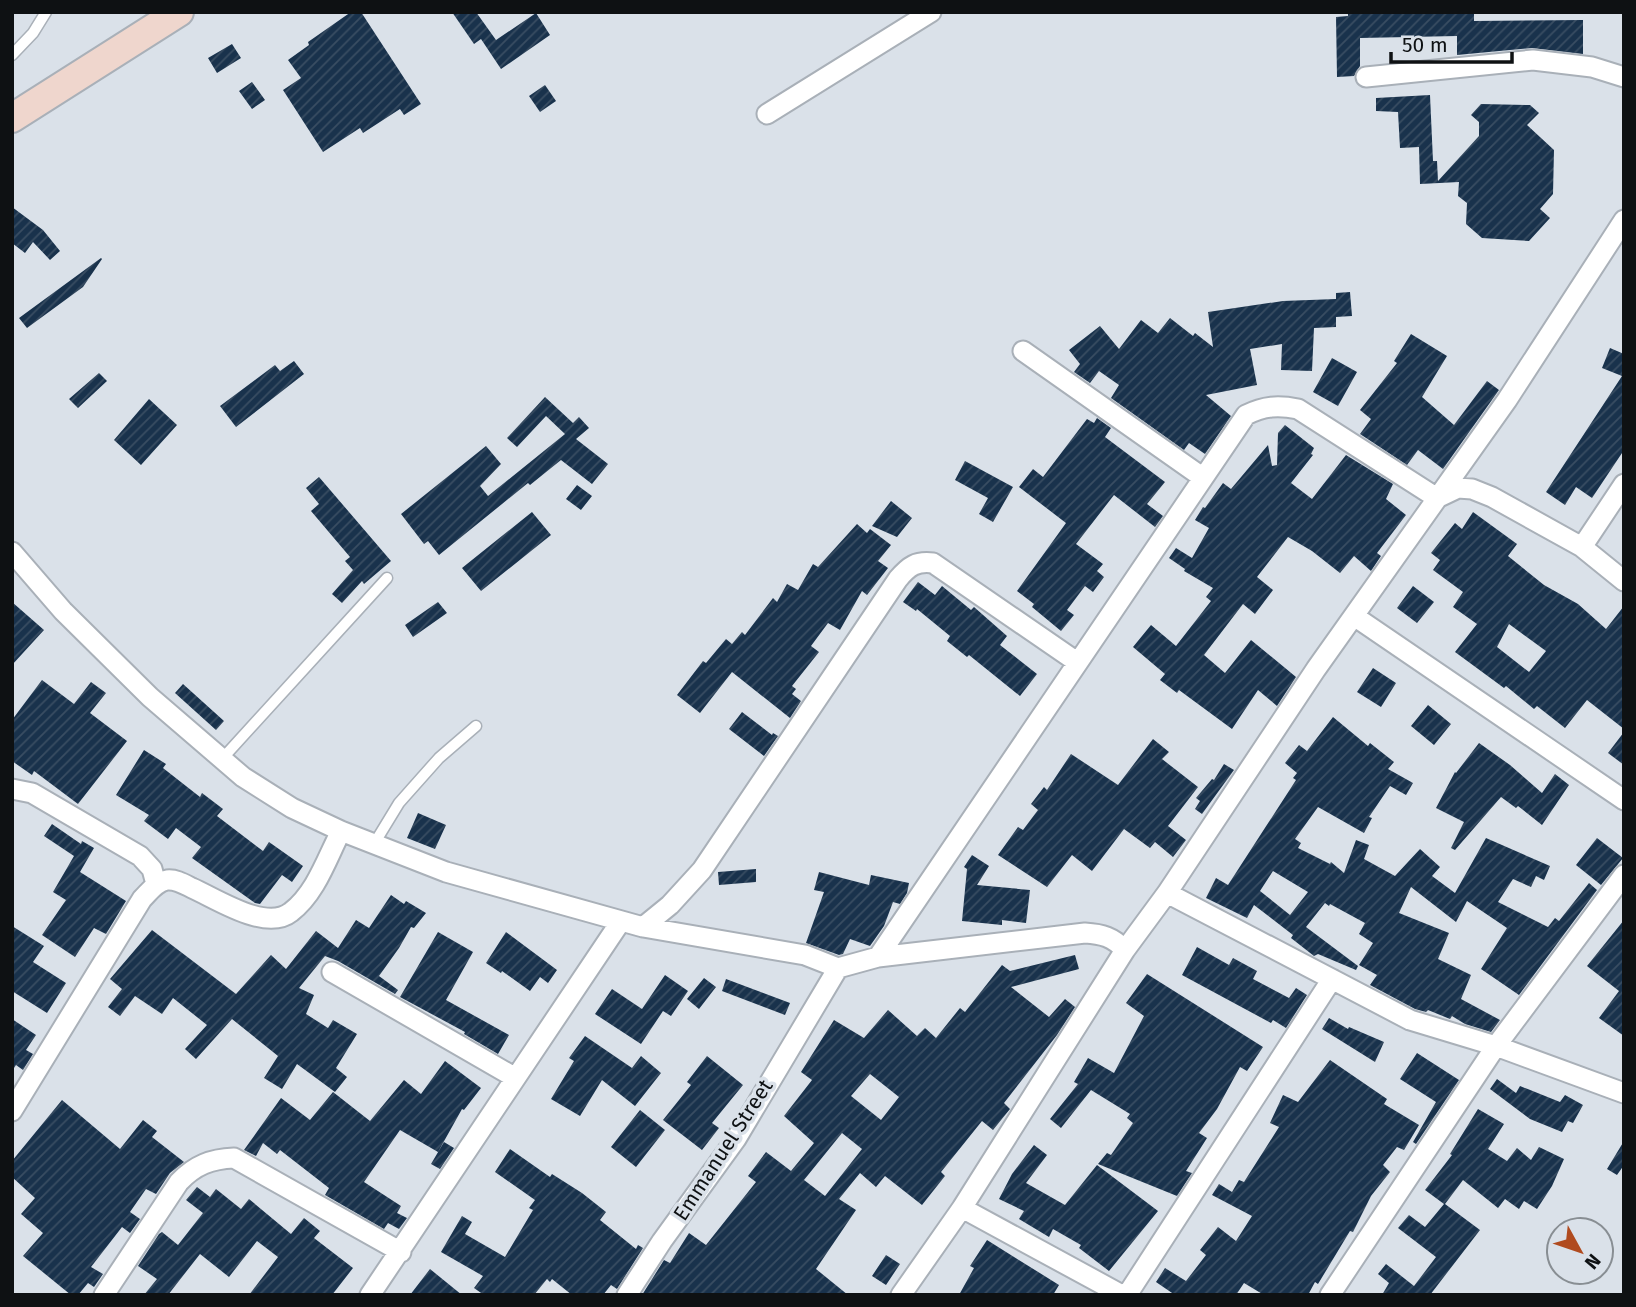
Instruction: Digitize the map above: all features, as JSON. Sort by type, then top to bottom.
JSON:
[{"type":"main road","points":[[12,118],[178,12]]},
{"type":"street","points":[[767,114],[931,12]]},
{"type":"street","points":[[1366,76],[1533,60],[1592,67],[1624,77]]},
{"type":"street","points":[[901,1295],[962,1208],[1125,950],[1167,893],[1354,616],[1507,400],[1624,220]]},
{"type":"street","points":[[1023,351],[1202,477]]},
{"type":"street","points":[[878,957],[1246,415],[1263,407],[1283,406],[1298,409],[1437,498]]},
{"type":"street","points":[[1582,547],[1624,484]]},
{"type":"street","points":[[1437,498],[1458,488],[1472,489],[1492,497],[1582,547],[1624,581]]},
{"type":"street","points":[[12,552],[83,630],[150,697],[270,796],[341,831],[446,872],[643,928],[805,955],[838,968],[878,957],[1085,933],[1115,939],[1125,950]]},
{"type":"street","points":[[643,928],[670,905],[702,870],[909,566],[920,561],[933,563],[1077,662]]},
{"type":"street","points":[[1354,616],[1624,800]]},
{"type":"street","points":[[12,789],[33,793],[140,856],[152,869],[156,884]]},
{"type":"street","points":[[12,1111],[142,899],[156,884],[175,880],[254,917],[275,920],[289,914],[303,901],[341,831]]},
{"type":"street","points":[[1330,1295],[1496,1046],[1624,874]]},
{"type":"street","points":[[1167,893],[1410,1020],[1496,1046],[1624,1093]]},
{"type":"street","points":[[370,1295],[621,921]]},
{"type":"street","name":"Emmanuel Street","points":[[627,1295],[662,1241],[736,1139],[838,968]]},
{"type":"street","points":[[332,972],[514,1077]]},
{"type":"street","points":[[962,1208],[1124,1295],[1332,979]]},
{"type":"street","points":[[104,1295],[179,1182],[191,1170],[207,1161],[222,1158],[234,1158],[401,1252]]},
{"type":"lane","points":[[12,55],[33,33],[46,12]]},
{"type":"lane","points":[[222,759],[387,578]]},
{"type":"lane","points":[[374,844],[399,803],[439,758],[476,726]]},
{"type":"building","points":[[351,12],[361,12],[421,104],[404,115],[400,109],[363,133],[360,128],[323,152],[283,90],[301,78],[288,60],[309,45],[308,42]]},
{"type":"building","points":[[452,12],[476,12],[496,40],[536,13],[550,35],[501,69],[481,39],[474,44]]},
{"type":"building","points":[[1348,12],[1474,13],[1474,21],[1583,20],[1583,54],[1532,48],[1457,55],[1457,36],[1360,38],[1360,66],[1354,76],[1337,77],[1336,17],[1348,16]]},
{"type":"building","points":[[232,44],[241,58],[217,73],[208,58]]},
{"type":"building","points":[[252,82],[265,100],[252,109],[239,91]]},
{"type":"building","points":[[545,85],[556,101],[540,112],[529,96]]},
{"type":"building","points":[[1430,95],[1433,161],[1437,161],[1438,181],[1479,136],[1479,122],[1471,115],[1481,104],[1530,105],[1539,113],[1527,125],[1554,150],[1553,194],[1540,209],[1550,218],[1529,241],[1482,238],[1466,224],[1467,203],[1458,196],[1459,182],[1420,184],[1419,147],[1400,148],[1398,112],[1376,111],[1376,98]]},
{"type":"building","points":[[12,207],[43,230],[60,251],[50,260],[33,242],[25,253],[12,243]]},
{"type":"building","points":[[101,258],[83,287],[27,328],[19,318]]},
{"type":"building","points":[[1350,292],[1352,316],[1336,317],[1336,327],[1314,328],[1312,371],[1281,370],[1282,344],[1250,349],[1257,385],[1206,395],[1231,416],[1205,454],[1189,443],[1184,450],[1111,398],[1119,385],[1099,371],[1090,383],[1074,372],[1080,364],[1069,350],[1100,326],[1119,349],[1141,320],[1158,333],[1170,318],[1213,347],[1208,312],[1283,301],[1336,299],[1336,293]]},
{"type":"building","points":[[1411,334],[1447,356],[1422,397],[1454,425],[1487,381],[1499,390],[1443,469],[1418,450],[1407,465],[1360,434],[1371,419],[1360,410],[1397,363],[1394,361]]},
{"type":"building","points":[[1610,348],[1624,354],[1624,450],[1592,498],[1576,487],[1565,505],[1546,492],[1622,376],[1602,368]]},
{"type":"building","points":[[1332,358],[1357,372],[1338,406],[1313,392]]},
{"type":"building","points":[[294,361],[304,374],[236,427],[220,406],[275,365],[280,371]]},
{"type":"building","points":[[99,373],[107,381],[78,408],[69,399]]},
{"type":"building","points":[[545,397],[573,423],[579,417],[589,428],[576,439],[608,464],[592,484],[561,460],[530,485],[528,483],[439,555],[428,541],[424,544],[401,514],[486,446],[501,464],[480,486],[488,496],[565,434],[546,416],[517,447],[507,438]]},
{"type":"building","points":[[149,399],[177,425],[141,465],[114,440]]},
{"type":"building","points":[[1097,418],[1111,428],[1105,437],[1165,482],[1147,504],[1163,516],[1155,527],[1114,495],[1076,544],[1103,564],[1097,571],[1104,577],[1093,592],[1085,586],[1067,610],[1074,615],[1061,631],[1017,591],[1066,523],[1019,487],[1033,469],[1043,477],[1087,419],[1094,423]]},
{"type":"building","points":[[1285,425],[1314,448],[1311,454],[1313,455],[1291,483],[1312,499],[1346,455],[1393,484],[1386,499],[1406,515],[1377,553],[1381,556],[1371,571],[1354,556],[1340,573],[1312,551],[1288,537],[1257,577],[1273,590],[1255,614],[1243,604],[1204,655],[1225,673],[1251,640],[1296,677],[1277,706],[1258,690],[1232,729],[1179,690],[1177,693],[1160,680],[1165,674],[1133,647],[1151,625],[1176,646],[1211,601],[1206,597],[1213,588],[1184,571],[1185,569],[1169,558],[1176,548],[1192,558],[1209,528],[1195,520],[1203,507],[1205,508],[1223,483],[1231,489],[1268,445],[1272,466],[1277,465],[1278,433]]},
{"type":"building","points":[[965,461],[1013,487],[993,522],[979,514],[988,498],[955,480]]},
{"type":"building","points":[[319,477],[391,561],[364,584],[362,581],[342,603],[332,594],[353,570],[345,561],[350,557],[311,511],[319,504],[306,488]]},
{"type":"building","points":[[577,485],[592,496],[581,510],[566,499]]},
{"type":"building","points":[[891,501],[912,518],[897,537],[872,526]]},
{"type":"building","points":[[532,512],[551,535],[481,591],[462,568]]},
{"type":"building","points":[[1473,512],[1517,544],[1508,556],[1544,585],[1578,604],[1606,629],[1624,606],[1624,729],[1587,700],[1565,728],[1537,706],[1534,709],[1506,686],[1504,688],[1455,652],[1477,624],[1453,607],[1463,592],[1433,570],[1440,560],[1431,553],[1455,523],[1462,529]],"holes":[[[1509,624],[1546,651],[1529,672],[1497,647]]]},
{"type":"building","points":[[857,524],[867,533],[870,529],[891,545],[878,561],[888,568],[867,595],[862,591],[840,630],[828,623],[811,646],[819,652],[792,686],[796,689],[792,694],[801,701],[790,718],[732,672],[700,713],[677,695],[703,661],[706,663],[726,639],[732,644],[742,632],[745,635],[773,598],[777,602],[787,584],[798,590],[813,564],[818,567]]},
{"type":"building","points":[[918,582],[935,595],[942,586],[971,610],[974,607],[1007,636],[1000,645],[1037,674],[1020,696],[947,641],[950,636],[917,609],[916,611],[903,602]]},
{"type":"building","points":[[1413,586],[1434,602],[1417,623],[1397,608]]},
{"type":"building","points":[[12,602],[44,630],[12,665]]},
{"type":"building","points":[[438,602],[447,613],[413,637],[405,625]]},
{"type":"building","points":[[1373,668],[1396,683],[1381,707],[1357,692]]},
{"type":"building","points":[[42,680],[74,704],[91,682],[106,693],[90,713],[127,741],[78,804],[34,771],[32,775],[12,761],[12,720]]},
{"type":"building","points":[[183,684],[224,721],[216,730],[175,693]]},
{"type":"building","points":[[1428,705],[1451,724],[1434,745],[1411,726]]},
{"type":"building","points":[[742,712],[772,735],[773,733],[778,736],[764,756],[729,729]]},
{"type":"building","points":[[1333,717],[1368,746],[1370,743],[1394,762],[1388,769],[1413,783],[1406,795],[1390,786],[1369,817],[1372,818],[1364,833],[1318,807],[1295,839],[1301,843],[1298,848],[1330,864],[1331,862],[1344,873],[1356,840],[1369,845],[1364,859],[1395,876],[1420,849],[1440,867],[1432,876],[1455,893],[1486,838],[1550,866],[1544,880],[1536,876],[1531,887],[1513,879],[1498,902],[1548,927],[1555,918],[1559,921],[1589,883],[1597,890],[1519,995],[1481,969],[1507,928],[1467,901],[1456,922],[1411,887],[1399,913],[1449,933],[1438,959],[1471,975],[1461,999],[1500,1020],[1491,1032],[1465,1024],[1452,1016],[1450,1019],[1428,1010],[1426,1012],[1415,1009],[1370,985],[1377,975],[1359,965],[1373,943],[1359,934],[1365,923],[1330,904],[1329,906],[1325,903],[1306,927],[1358,966],[1356,970],[1318,954],[1314,956],[1291,938],[1293,935],[1254,905],[1247,918],[1206,898],[1216,878],[1228,885],[1296,780],[1293,778],[1297,773],[1285,763],[1299,745],[1307,751]],"holes":[[[1273,871],[1308,892],[1290,915],[1260,891]]]},
{"type":"building","points":[[1624,732],[1624,765],[1608,753]]},
{"type":"building","points":[[1153,739],[1169,752],[1162,759],[1198,787],[1168,826],[1186,840],[1173,857],[1155,842],[1150,848],[1124,829],[1092,871],[1072,855],[1047,887],[998,855],[1018,827],[1023,830],[1038,810],[1031,804],[1044,787],[1047,790],[1071,754],[1118,785]]},
{"type":"building","points":[[1479,743],[1542,793],[1555,774],[1569,785],[1542,825],[1518,806],[1516,808],[1501,797],[1455,850],[1451,848],[1464,822],[1436,808],[1455,772]]},
{"type":"building","points":[[144,750],[166,764],[163,768],[200,797],[202,793],[223,809],[217,816],[263,851],[269,842],[303,866],[292,882],[282,875],[260,904],[255,903],[192,858],[201,847],[176,828],[168,839],[144,821],[149,815],[116,795]]},
{"type":"building","points":[[1224,764],[1234,770],[1202,814],[1195,809],[1200,801],[1196,798],[1212,779],[1214,780]]},
{"type":"building","points":[[418,813],[446,825],[435,849],[407,838]]},
{"type":"building","points":[[52,824],[81,844],[82,841],[94,848],[80,872],[126,901],[106,934],[94,928],[75,957],[42,935],[66,900],[53,892],[74,856],[44,836]]},
{"type":"building","points":[[1597,838],[1623,858],[1601,885],[1576,865]]},
{"type":"building","points":[[972,855],[989,866],[977,885],[1030,890],[1026,923],[1002,920],[1002,925],[962,921],[967,869],[964,867]]},
{"type":"building","points":[[756,869],[756,882],[719,885],[718,872]]},
{"type":"building","points":[[819,872],[869,885],[871,875],[909,883],[907,893],[900,904],[893,902],[884,926],[870,946],[850,939],[843,954],[839,955],[806,943],[824,892],[814,890]]},
{"type":"building","points":[[391,895],[426,913],[414,928],[411,927],[379,976],[398,990],[395,994],[325,956],[299,988],[314,995],[306,1014],[328,1028],[333,1020],[357,1034],[336,1068],[347,1077],[335,1092],[297,1064],[282,1089],[264,1078],[278,1056],[232,1019],[196,1059],[185,1049],[207,1025],[173,998],[162,1014],[135,996],[120,1016],[108,1007],[122,989],[110,979],[152,930],[236,994],[271,955],[286,969],[316,931],[338,948],[356,920],[369,928]]},
{"type":"building","points":[[1624,920],[1624,1036],[1599,1018],[1619,991],[1587,966]]},
{"type":"building","points":[[12,926],[44,946],[33,962],[66,983],[47,1013],[12,991]]},
{"type":"building","points":[[438,932],[473,952],[446,1000],[509,1035],[498,1054],[464,1034],[465,1032],[400,997]]},
{"type":"building","points":[[506,932],[557,970],[548,983],[540,977],[530,991],[486,963]]},
{"type":"building","points":[[1197,947],[1229,965],[1233,958],[1257,971],[1253,979],[1289,998],[1296,988],[1307,995],[1286,1028],[1273,1020],[1271,1023],[1182,975]]},
{"type":"building","points":[[1075,955],[1079,969],[1011,987],[1049,1017],[1065,999],[1075,1007],[1057,1035],[1004,1103],[1010,1109],[993,1130],[982,1121],[941,1172],[945,1176],[922,1205],[885,1176],[876,1187],[860,1173],[839,1199],[856,1210],[816,1269],[848,1295],[642,1295],[664,1260],[670,1263],[689,1233],[706,1245],[756,1182],[748,1176],[766,1152],[791,1171],[814,1143],[784,1116],[812,1080],[801,1072],[834,1020],[864,1038],[888,1010],[917,1036],[925,1028],[936,1038],[960,1008],[965,1012],[1002,965],[1010,971]],"holes":[[[870,1074],[899,1097],[881,1120],[851,1096]],[[842,1133],[862,1149],[825,1196],[804,1180]]]},
{"type":"building","points":[[1147,974],[1263,1047],[1247,1071],[1240,1067],[1217,1109],[1199,1133],[1207,1138],[1186,1171],[1192,1173],[1177,1196],[1098,1164],[1107,1153],[1111,1155],[1133,1123],[1127,1118],[1130,1114],[1091,1090],[1061,1128],[1050,1119],[1078,1084],[1074,1082],[1088,1058],[1114,1073],[1144,1016],[1126,1003]]},
{"type":"building","points":[[665,975],[688,991],[671,1016],[663,1011],[641,1044],[595,1014],[612,989],[642,1009]]},
{"type":"building","points":[[704,978],[716,987],[699,1009],[687,999]]},
{"type":"building","points":[[726,979],[790,1003],[785,1015],[722,991]]},
{"type":"building","points":[[1329,1018],[1348,1029],[1349,1027],[1384,1042],[1375,1062],[1322,1029]]},
{"type":"building","points":[[12,1019],[36,1035],[26,1050],[33,1054],[23,1070],[16,1065],[12,1071]]},
{"type":"building","points":[[585,1036],[632,1068],[641,1056],[661,1073],[635,1106],[602,1080],[580,1116],[551,1099],[574,1061],[569,1058]]},
{"type":"building","points":[[1417,1053],[1459,1080],[1416,1144],[1413,1142],[1436,1102],[1400,1079]]},
{"type":"building","points":[[707,1056],[743,1085],[712,1123],[719,1128],[702,1150],[663,1120],[691,1085],[687,1082]]},
{"type":"building","points":[[1330,1060],[1387,1099],[1384,1104],[1419,1125],[1404,1150],[1397,1147],[1383,1165],[1390,1172],[1371,1196],[1353,1232],[1350,1231],[1318,1284],[1315,1282],[1308,1295],[1264,1295],[1244,1283],[1236,1295],[1175,1295],[1156,1282],[1165,1268],[1186,1281],[1206,1255],[1200,1250],[1218,1227],[1236,1241],[1252,1216],[1212,1195],[1219,1184],[1232,1192],[1239,1180],[1244,1182],[1279,1127],[1270,1123],[1283,1095],[1298,1102]]},
{"type":"building","points":[[445,1061],[481,1088],[464,1110],[462,1109],[438,1152],[400,1130],[364,1182],[401,1206],[397,1213],[407,1218],[399,1229],[388,1223],[384,1229],[325,1195],[329,1188],[280,1150],[277,1154],[263,1143],[256,1156],[244,1150],[281,1098],[310,1120],[333,1092],[370,1121],[404,1080],[421,1094]]},
{"type":"building","points":[[1497,1079],[1516,1093],[1520,1086],[1560,1102],[1565,1095],[1583,1105],[1573,1123],[1568,1121],[1562,1132],[1530,1119],[1490,1089]]},
{"type":"building","points":[[62,1100],[120,1149],[143,1120],[157,1131],[152,1137],[184,1162],[170,1173],[156,1194],[146,1189],[130,1212],[140,1219],[130,1233],[122,1227],[91,1267],[103,1274],[94,1287],[88,1283],[78,1295],[71,1295],[23,1256],[43,1233],[21,1214],[35,1198],[12,1177],[12,1161]]},
{"type":"building","points":[[1478,1109],[1504,1124],[1488,1149],[1507,1161],[1517,1148],[1531,1160],[1539,1147],[1564,1159],[1552,1186],[1537,1209],[1524,1201],[1519,1209],[1505,1199],[1498,1208],[1463,1180],[1445,1204],[1480,1230],[1430,1295],[1382,1295],[1389,1283],[1378,1274],[1386,1264],[1414,1286],[1436,1257],[1398,1228],[1409,1215],[1425,1227],[1444,1204],[1425,1190],[1452,1155],[1450,1154]]},
{"type":"building","points":[[640,1110],[665,1130],[636,1167],[611,1147]]},
{"type":"building","points":[[1624,1141],[1624,1165],[1617,1175],[1607,1169]]},
{"type":"building","points":[[444,1142],[454,1148],[440,1169],[431,1164]]},
{"type":"building","points":[[1034,1145],[1047,1155],[1026,1183],[1065,1205],[1097,1165],[1158,1211],[1109,1271],[1079,1248],[1081,1245],[1053,1229],[1049,1237],[1019,1219],[1024,1211],[999,1199],[1012,1174]]},
{"type":"building","points":[[510,1149],[550,1177],[552,1174],[582,1193],[606,1212],[600,1220],[636,1249],[638,1245],[643,1248],[617,1289],[611,1285],[603,1295],[572,1295],[552,1279],[550,1282],[547,1279],[534,1295],[484,1295],[474,1288],[483,1276],[441,1252],[462,1216],[472,1222],[465,1234],[505,1257],[533,1210],[529,1208],[535,1200],[495,1172]]},
{"type":"building","points":[[197,1187],[210,1197],[216,1189],[241,1209],[249,1199],[291,1234],[304,1218],[320,1231],[314,1238],[353,1268],[332,1295],[249,1295],[278,1257],[257,1241],[229,1277],[200,1254],[168,1295],[144,1295],[157,1279],[138,1266],[159,1234],[162,1232],[178,1245],[203,1213],[186,1200]]},
{"type":"building","points":[[987,1240],[1059,1285],[1053,1295],[959,1295],[974,1268],[970,1266]]},
{"type":"building","points":[[886,1255],[900,1264],[886,1285],[872,1276]]},
{"type":"building","points":[[430,1269],[462,1295],[410,1295]]}]
